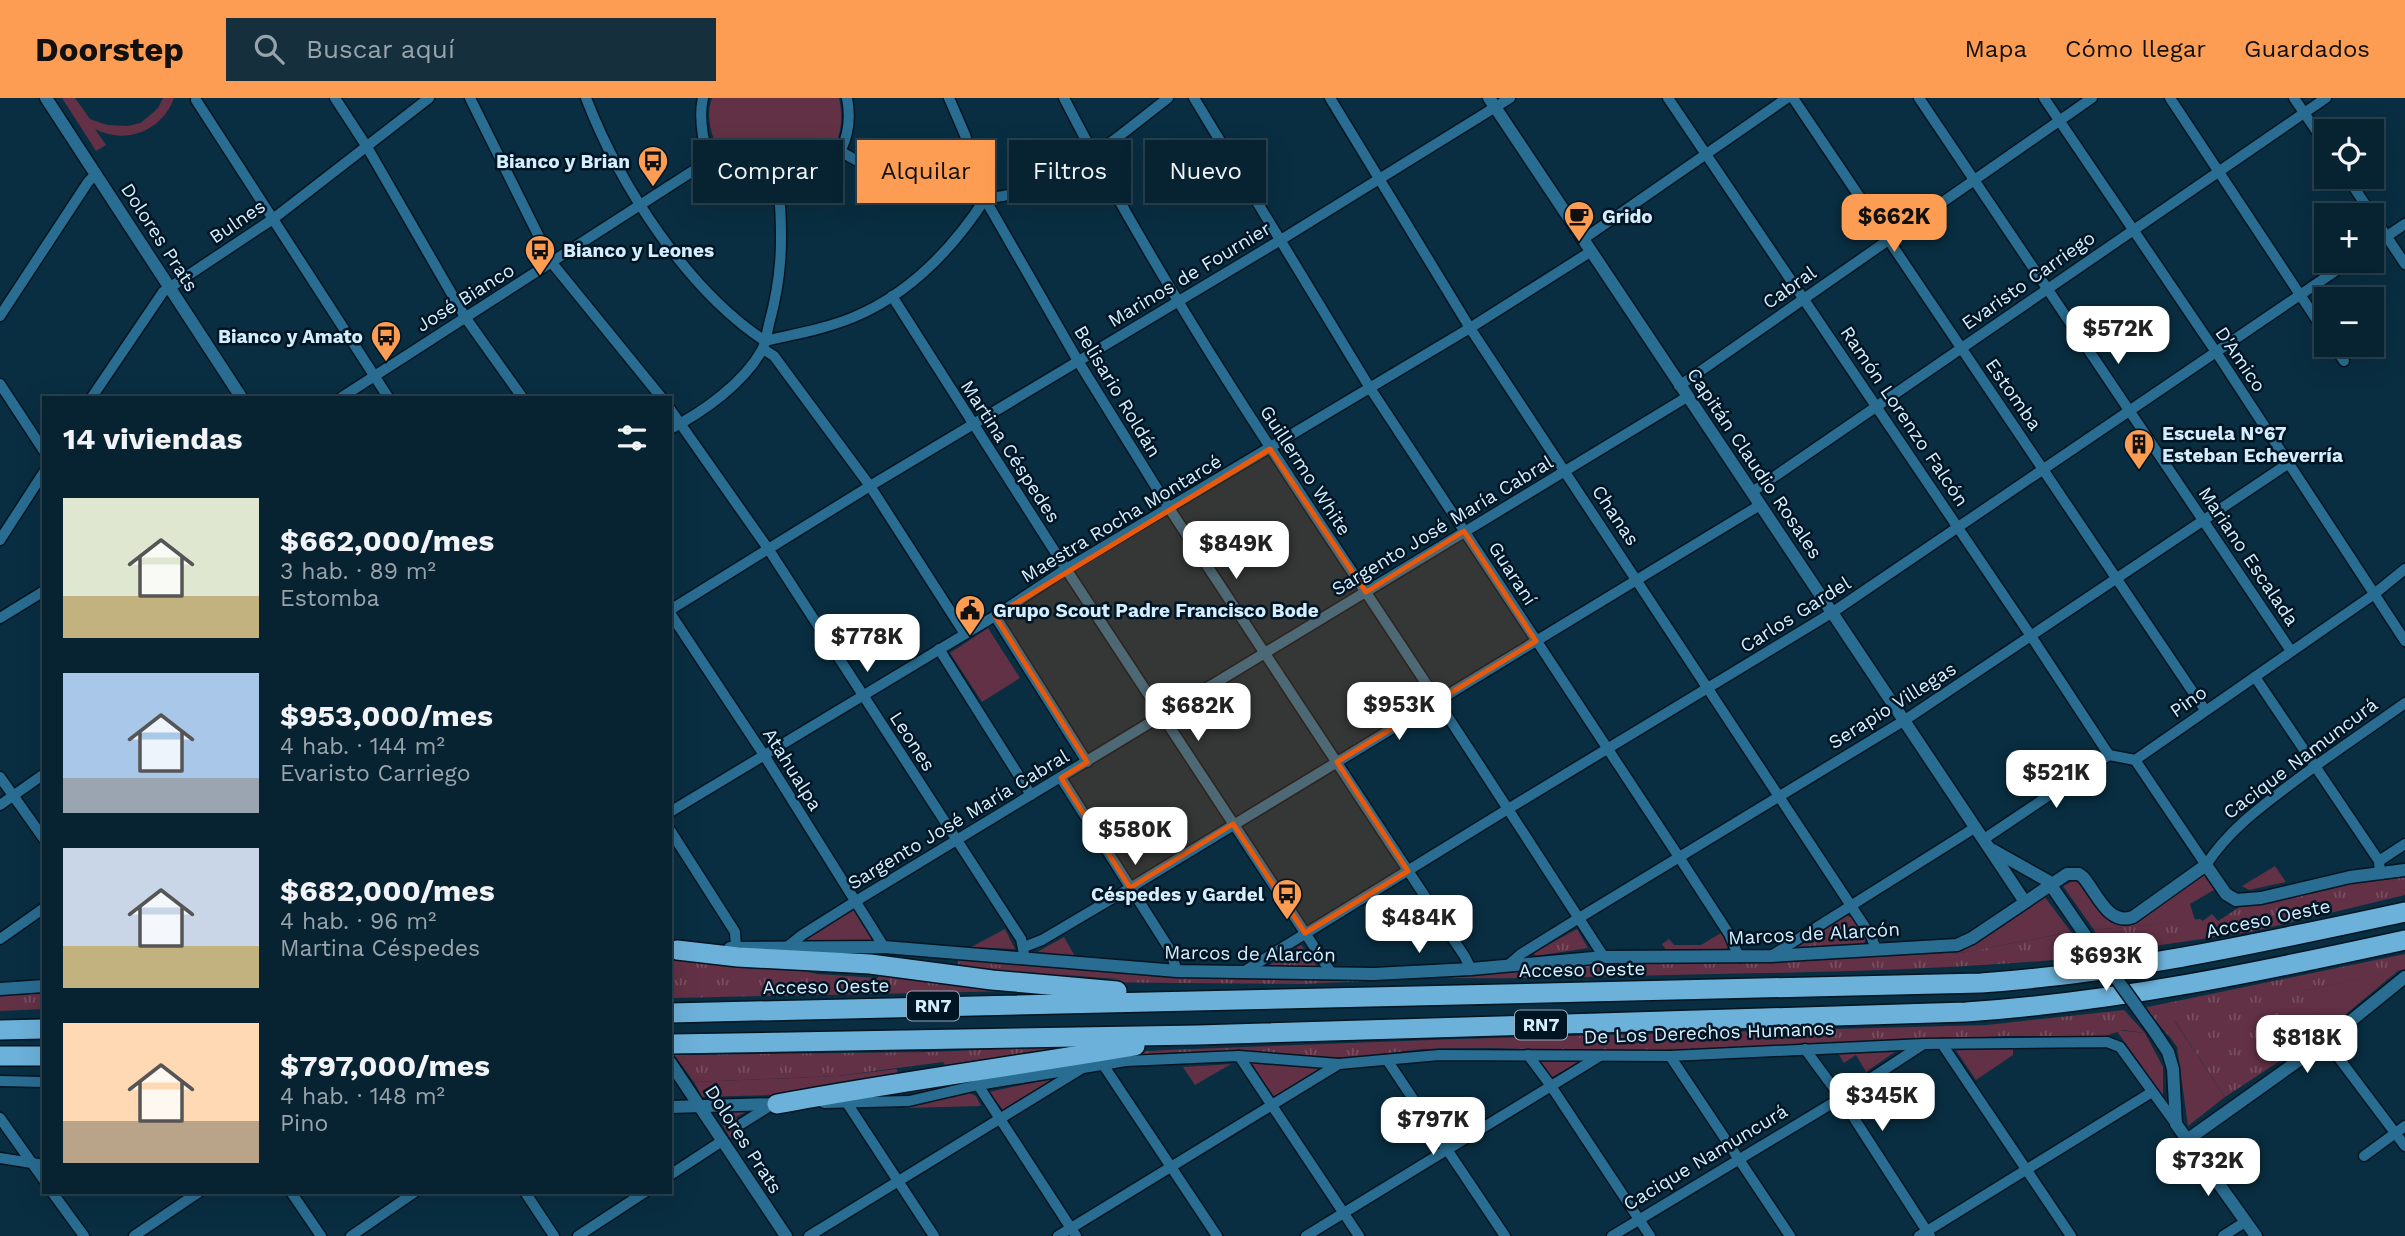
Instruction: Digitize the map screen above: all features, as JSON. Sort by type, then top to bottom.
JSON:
[{"type":"highway","name":"Acceso Oeste","points":[[672,1013],[1933,985],[2034,979],[2130,968],[2405,912]]},
{"type":"highway","name":"RN7","points":[[672,1044],[1198,1035],[1966,1012],[2034,1007],[2172,989],[2405,940]]},
{"type":"highway","points":[[674,950],[738,957],[870,964],[992,981],[1195,1000]]},
{"type":"highway","points":[[0,1030],[42,1028]]},
{"type":"highway","points":[[775,1104],[1198,1035]]},
{"type":"highway","points":[[0,1056],[42,1056]]},
{"type":"street","name":"Dolores Prats","points":[[46,98],[240,396]]},
{"type":"street","points":[[335,98],[367,147],[465,317],[521,396]]},
{"type":"street","name":"Bulnes","points":[[93,396],[154,302],[169,287],[273,219],[429,98]]},
{"type":"street","points":[[470,98],[552,262],[660,396]]},
{"type":"street","points":[[586,98],[617,170],[639,205],[676,254],[716,300],[764,345],[783,367],[870,486],[965,634]]},
{"type":"street","points":[[704,98],[701,124],[704,140]]},
{"type":"street","points":[[843,147],[848,133],[850,113],[847,98]]},
{"type":"street","name":"Belisario Roldán","points":[[949,98],[967,140]]},
{"type":"street","name":"Guillermo White","points":[[1064,98],[1085,140]]},
{"type":"street","points":[[1114,140],[1168,98]]},
{"type":"street","name":"Guaraní","points":[[1194,98],[1370,388],[1729,934],[1739,957]]},
{"type":"street","name":"Chanas","points":[[1330,98],[1470,328],[1780,795],[1871,936],[1876,949]]},
{"type":"street","name":"Marinos de Fournier","points":[[672,610],[870,486],[1279,241],[1492,103],[1510,98]]},
{"type":"street","name":"Ramón Lorenzo Falcón","points":[[1668,98],[2109,755]]},
{"type":"street","points":[[1582,240],[1787,98]]},
{"type":"street","name":"Estomba","points":[[1793,98],[2205,710]]},
{"type":"street","name":"Mariano Escalada","points":[[1919,98],[2291,651]]},
{"type":"street","name":"D'Amico","points":[[2044,98],[2216,352],[2405,641]]},
{"type":"street","name":"Cabral","points":[[1683,391],[1803,298],[2091,98]]},
{"type":"street","points":[[2170,98],[2314,316]]},
{"type":"street","points":[[2294,98],[2314,127]]},
{"type":"street","name":"Evaristo Carriego","points":[[1752,492],[2326,98]]},
{"type":"street","points":[[196,100],[387,396]]},
{"type":"street","name":"Capitán Claudio Rosales","points":[[1492,103],[2025,902]]},
{"type":"street","name":"José Bianco","points":[[344,396],[693,171]]},
{"type":"street","points":[[0,316],[88,182],[96,174]]},
{"type":"street","points":[[2355,189],[2405,264]]},
{"type":"street","points":[[672,428],[723,394],[764,345],[781,270],[780,203]]},
{"type":"street","points":[[764,345],[856,316],[892,296],[920,276],[966,227],[982,203]]},
{"type":"street","name":"Belisario Roldán","points":[[987,203],[1078,361],[1169,508],[1471,969]]},
{"type":"street","name":"Guillermo White","points":[[1121,203],[1269,449],[1366,592],[1604,957]]},
{"type":"street","points":[[2386,236],[2405,223]]},
{"type":"street","name":"Maestra Rocha Montarcé","points":[[672,810],[995,616],[1066,569],[1470,328],[1590,252]]},
{"type":"street","name":"Carlos Gardel","points":[[1243,972],[1833,612],[2332,273]]},
{"type":"street","name":"Martina Céspedes","points":[[892,296],[1066,569],[1332,974]]},
{"type":"street","points":[[2341,357],[2344,361]]},
{"type":"street","points":[[0,384],[42,448]]},
{"type":"street","name":"Sargento José María Cabral","points":[[787,947],[957,839],[1565,471],[1683,391]]},
{"type":"street","name":"Leones","points":[[672,411],[769,550],[957,839],[1024,952]]},
{"type":"street","name":"Serapio Villegas","points":[[1507,966],[1521,954],[1579,918],[1905,720],[2289,463]]},
{"type":"street","points":[[0,540],[42,475]]},
{"type":"street","points":[[1024,952],[1760,505]]},
{"type":"street","name":"Pino","points":[[2135,760],[2373,595],[2405,569]]},
{"type":"street","points":[[0,618],[42,592]]},
{"type":"street","name":"Atahualpa","points":[[672,614],[884,947]]},
{"type":"street","points":[[995,616],[1087,762]]},
{"type":"street","points":[[939,649],[1031,795]]},
{"type":"street","points":[[2255,677],[2379,867]]},
{"type":"street","name":"Cacique Namuncurá","points":[[2121,920],[2133,917],[2206,865],[2215,850],[2244,820],[2314,766],[2405,703]]},
{"type":"street","points":[[1988,844],[2109,755],[2135,760],[2206,865],[2230,898],[2236,900],[2261,898],[2350,877],[2379,867],[2405,844]]},
{"type":"street","points":[[0,805],[42,775]]},
{"type":"street","points":[[0,778],[42,836]]},
{"type":"street","points":[[1061,778],[1170,950],[1177,971]]},
{"type":"street","points":[[1771,956],[1976,827]]},
{"type":"street","points":[[672,833],[735,932],[736,948]]},
{"type":"street","name":"Capitán Claudio Rosales","points":[[1988,844],[2037,873],[2051,885],[2154,1031],[2168,1052],[2173,1069],[2176,1124]]},
{"type":"street","points":[[2379,867],[2405,870]]},
{"type":"street","name":"Marcos de Alarcón","points":[[674,950],[884,947],[1024,952],[1117,968],[1332,974],[1471,969],[1604,957],[1771,956],[1957,945],[1972,938],[2067,874],[2079,874],[2110,914],[2121,920]]},
{"type":"street","points":[[0,939],[42,909]]},
{"type":"street","points":[[2187,1140],[2326,1041],[2405,977]]},
{"type":"street","points":[[0,989],[42,986]]},
{"type":"street","points":[[2326,1041],[2405,1146]]},
{"type":"street","name":"De Los Derechos Humanos","points":[[672,1107],[909,1101],[978,1085],[1102,1063],[1240,1056],[1339,1064],[1439,1055],[1670,1056],[1924,1044],[2107,1042],[2122,1050],[2152,1092]]},
{"type":"street","name":"Cacique Namuncurá","points":[[1612,1236],[1841,1098],[1924,1044]]},
{"type":"street","points":[[1942,1044],[2071,1236]]},
{"type":"street","points":[[1805,1049],[1841,1098],[1926,1234],[2152,1092],[2256,1236]]},
{"type":"street","points":[[1528,1055],[1650,1236]]},
{"type":"street","points":[[1240,1056],[1359,1236]]},
{"type":"street","points":[[1306,1236],[1600,1056]]},
{"type":"street","points":[[1670,1056],[1790,1236]]},
{"type":"street","points":[[1387,1060],[1505,1236]]},
{"type":"street","points":[[1102,1063],[1217,1236]]},
{"type":"street","points":[[1058,1236],[1073,1232],[1339,1064]]},
{"type":"street","name":"Dolores Prats","points":[[672,1065],[786,1236]]},
{"type":"street","points":[[809,1236],[1087,1066]]},
{"type":"street","points":[[0,1081],[42,1082]]},
{"type":"street","points":[[978,1085],[1073,1232]]},
{"type":"street","points":[[847,1103],[934,1236]]},
{"type":"street","points":[[741,1124],[775,1104]]},
{"type":"street","points":[[0,1118],[38,1165]]},
{"type":"street","points":[[2364,1156],[2405,1126]]},
{"type":"street","points":[[672,1174],[722,1141]]},
{"type":"street","points":[[0,1157],[38,1165]]},
{"type":"street","points":[[53,1194],[84,1236]]},
{"type":"street","points":[[134,1236],[196,1194]]},
{"type":"street","points":[[292,1194],[321,1236]]},
{"type":"street","points":[[351,1236],[412,1194]]},
{"type":"street","points":[[526,1194],[555,1236]]},
{"type":"street","points":[[578,1236],[642,1194]]},
{"type":"street","points":[[2223,1236],[2245,1222]]},
{"type":"highlighted area","points":[[1270,449],[1366,592],[1464,531],[1536,641],[1337,762],[1408,871],[1305,933],[1233,824],[1130,888],[1061,778],[1087,762],[995,616]]},
{"type":"green space","points":[[62,98],[75,98],[90,119],[107,125],[128,126],[140,123],[148,117],[158,108],[163,98],[174,98],[161,119],[142,132],[119,136],[95,129],[106,145],[96,151]]},
{"type":"green space","points":[[712,98],[839,98],[840,128],[836,140],[714,140],[709,114]]},
{"type":"green space","points":[[988,628],[1020,678],[982,702],[950,653]]},
{"type":"green space","points":[[2275,866],[2286,882],[2249,890],[2242,886]]},
{"type":"green space","points":[[2405,873],[2405,895],[2250,932],[2106,953],[2094,930],[2200,919],[2203,921],[2212,914],[2218,921],[2241,906],[2268,904],[2363,879]]},
{"type":"green space","points":[[2201,874],[2207,876],[2214,890],[2190,904],[2195,920],[2094,930],[2063,886],[2073,881],[2082,882],[2113,922]]},
{"type":"green space","points":[[2044,896],[2071,932],[1955,954],[1953,951]]},
{"type":"green space","points":[[856,907],[876,941],[804,940]]},
{"type":"green space","points":[[1847,916],[1852,917],[1866,939],[1864,943],[1787,951]]},
{"type":"green space","points":[[1005,929],[1015,949],[971,947]]},
{"type":"green space","points":[[1577,929],[1588,948],[1536,956],[1533,953]]},
{"type":"green space","points":[[2071,932],[2086,957],[1855,971],[1544,978],[1440,976],[1598,963],[1737,963],[1953,951],[1955,954]]},
{"type":"green space","points":[[1721,933],[1729,946],[1724,951],[1666,950],[1662,944],[1669,939],[1674,945],[1701,945]]},
{"type":"green space","points":[[1064,937],[1076,958],[1039,954],[1039,951]]},
{"type":"green space","points":[[1301,945],[1320,970],[1268,966]]},
{"type":"green space","points":[[2405,954],[2405,969],[2304,991],[2328,1029],[2225,1097],[2175,1021],[2169,1036],[2143,1008]]},
{"type":"green space","points":[[672,955],[808,966],[808,972],[817,974],[878,978],[879,973],[1020,991],[672,998]]},
{"type":"green space","points":[[957,958],[1095,979],[1204,977],[1369,981],[1302,984],[1068,982],[1018,978],[958,964]]},
{"type":"green space","points":[[957,958],[1204,977],[1142,980],[1080,976]]},
{"type":"green space","points":[[2399,970],[2328,1029],[2303,991]]},
{"type":"green space","points":[[42,989],[42,1009],[0,1011],[0,993]]},
{"type":"green space","points":[[2124,1010],[2145,1033],[2123,1030],[2105,1036],[2008,1036],[1626,1052],[1422,1049],[1339,1059],[1240,1052],[1185,1052],[1121,1056],[1011,1072],[931,1090],[891,1095],[891,1093],[1111,1054],[1166,1050],[1458,1039],[1987,1025]]},
{"type":"green space","points":[[2174,1020],[2225,1097],[2188,1126],[2177,1047],[2169,1036]]},
{"type":"green space","points":[[2116,1030],[2145,1033],[2163,1067],[2163,1096]]},
{"type":"green space","points":[[1081,1046],[948,1070],[943,1062],[837,1076],[694,1082],[674,1055],[929,1052]]},
{"type":"green space","points":[[2013,1048],[2013,1055],[1976,1080],[1955,1049]]},
{"type":"green space","points":[[1896,1051],[1866,1072],[1856,1055],[1844,1063],[1838,1053]]},
{"type":"green space","points":[[1539,1060],[1580,1061],[1549,1079]]},
{"type":"green space","points":[[1249,1061],[1323,1068],[1272,1098]]},
{"type":"green space","points":[[1231,1064],[1195,1085],[1183,1067]]},
{"type":"green space","points":[[897,1069],[898,1074],[890,1075],[890,1079],[775,1095],[702,1097],[694,1082],[837,1076]]},
{"type":"green space","points":[[1055,1078],[1003,1110],[989,1092]]},
{"type":"green space","points":[[967,1092],[976,1096],[981,1106],[905,1108],[909,1103]]},
{"type":"green space","points":[[750,1110],[736,1117],[744,1130],[730,1138],[723,1126],[722,1117],[727,1112]]},
{"type":"place","name":"Bianco y Brian","points":[[653,188]]},
{"type":"place","name":"Grido","points":[[1579,243]]},
{"type":"place","name":"Bianco y Leones","points":[[540,277]]},
{"type":"place","name":"Bianco y Amato","points":[[386,363]]},
{"type":"place","name":"Escuela N°67 Esteban Echeverría","points":[[2139,471]]},
{"type":"place","name":"Grupo Scout Padre Francisco Bode","points":[[970,637]]},
{"type":"place","name":"Céspedes y Gardel","points":[[1287,921]]}]
